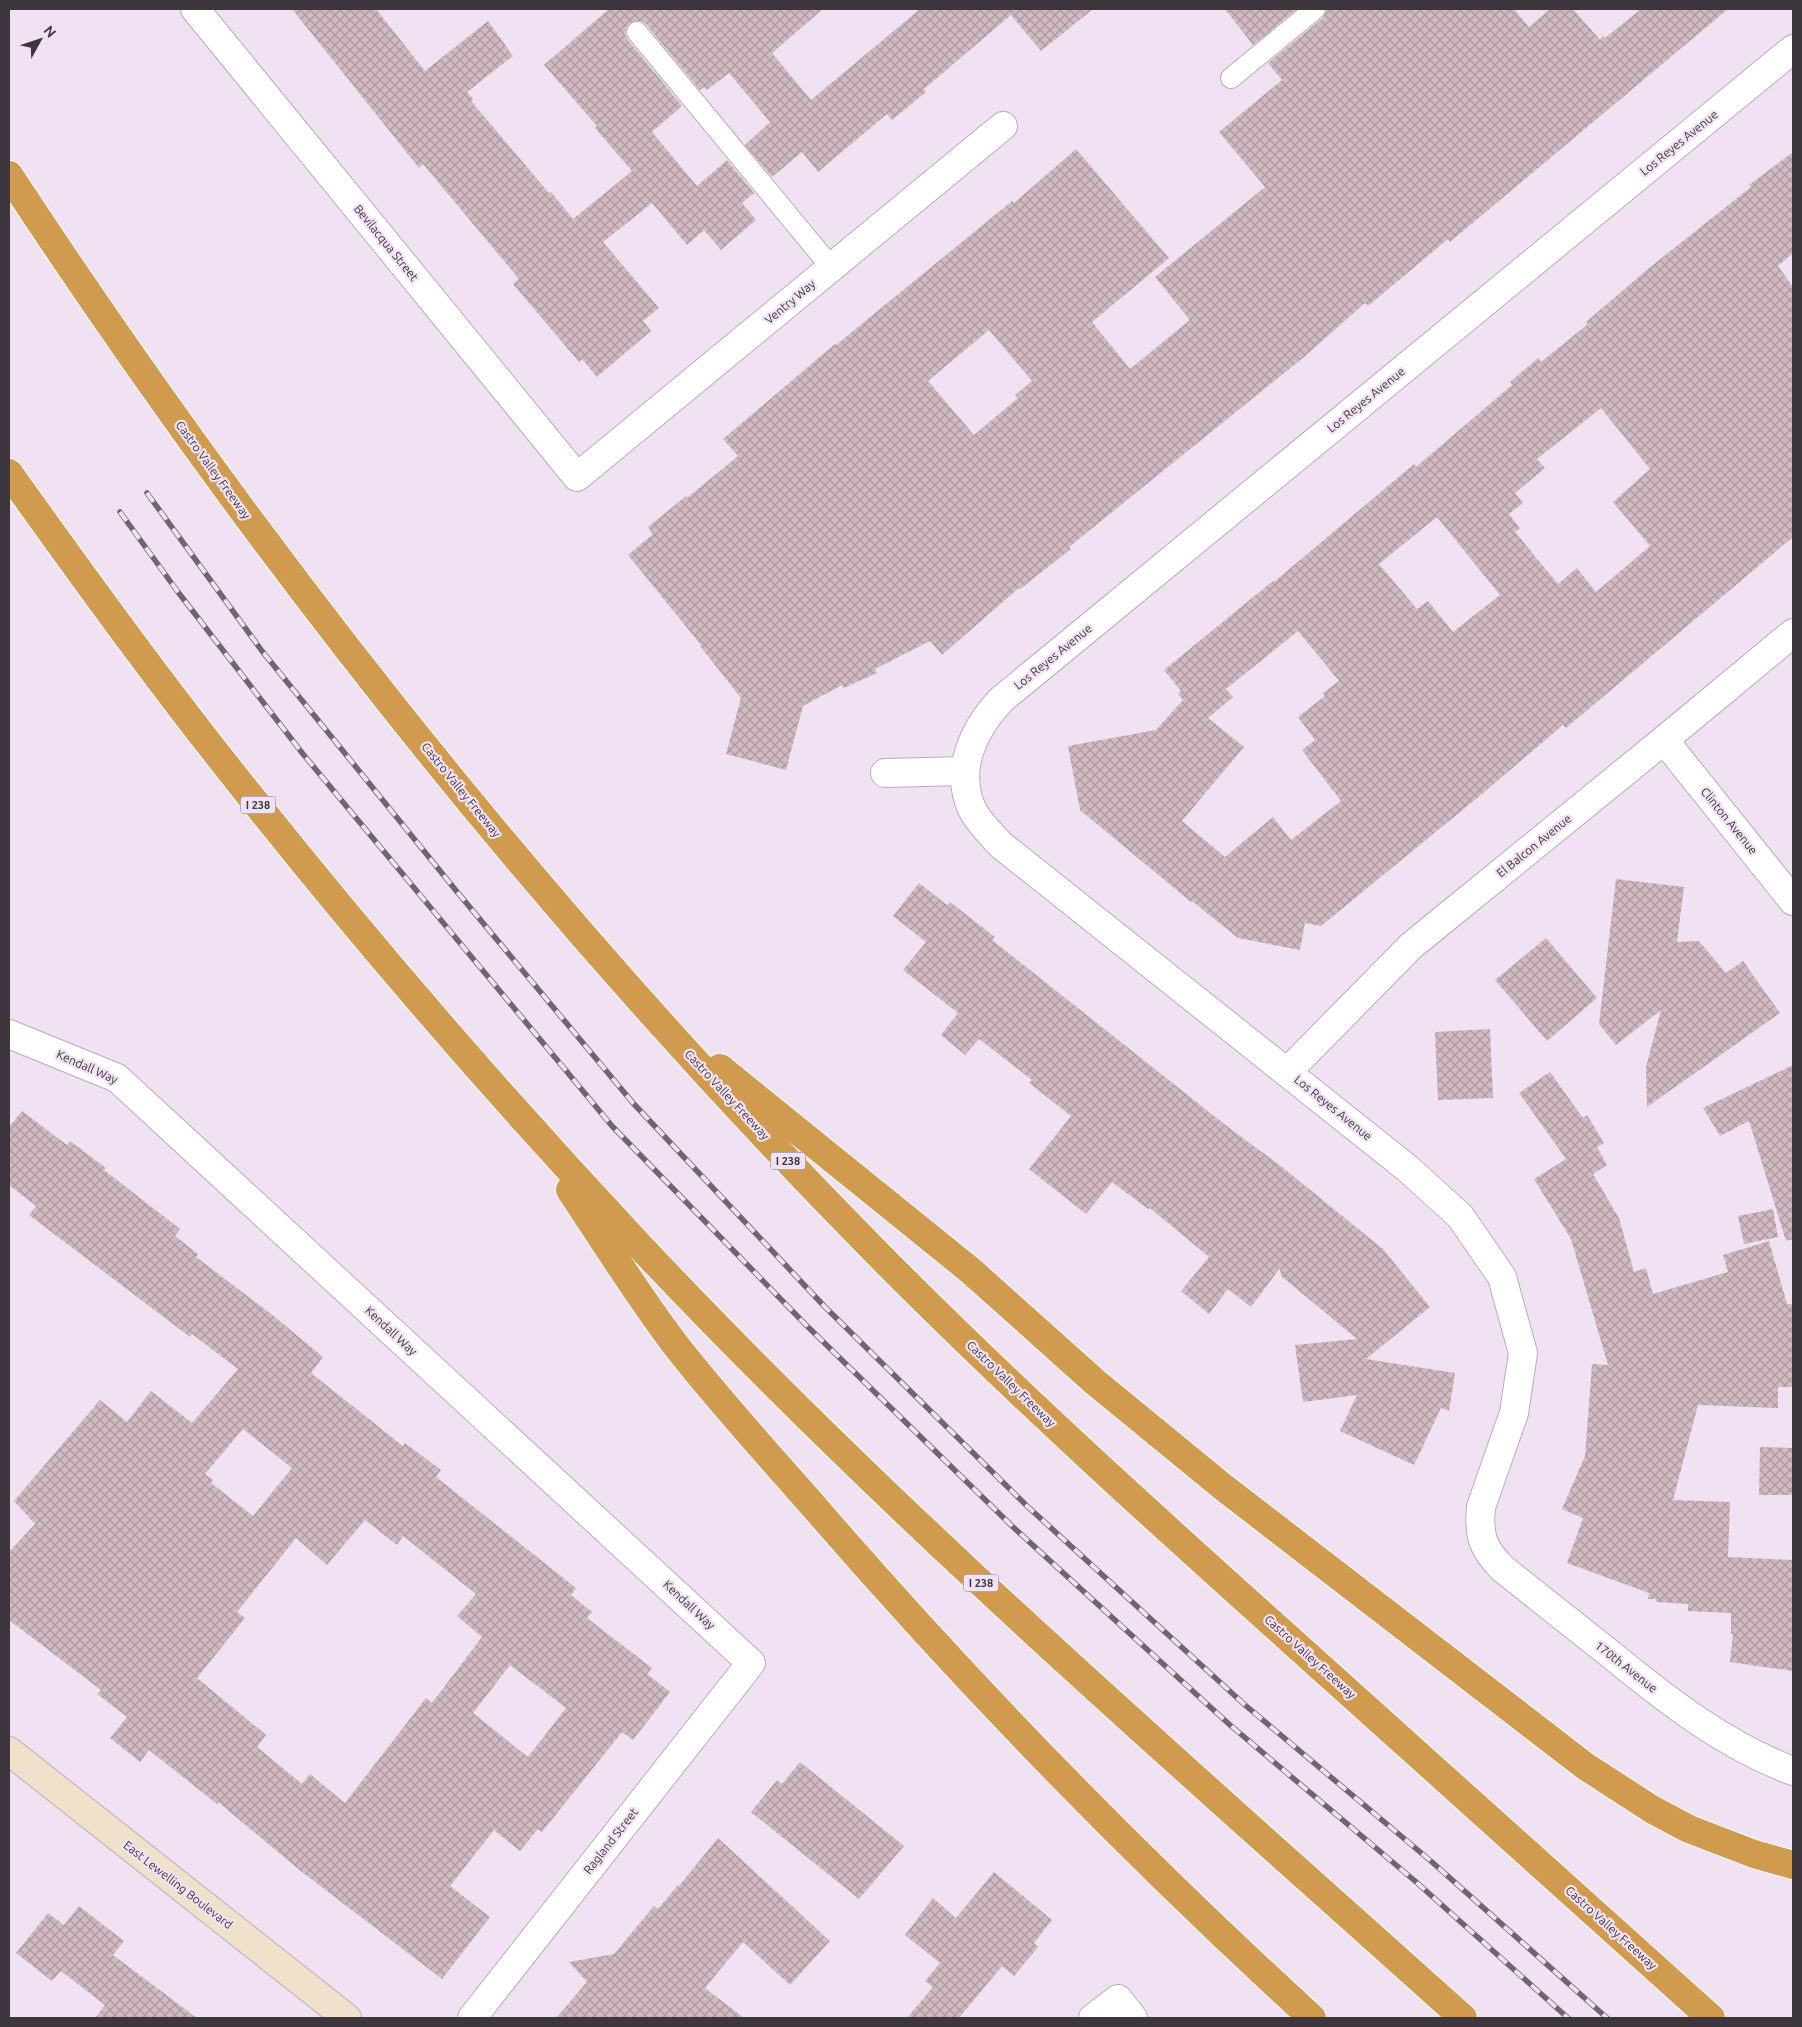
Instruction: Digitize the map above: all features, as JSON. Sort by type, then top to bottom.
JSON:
[{"type":"highway","name":"Castro Valley Freeway","points":[[9,174],[132,358],[230,495],[330,628],[538,885],[760,1132],[993,1367],[1234,1590],[1711,2018]]},
{"type":"highway","name":"I 238","points":[[9,474],[103,604],[205,739],[310,869],[416,997],[640,1246],[874,1482],[1002,1602],[1464,2018]]},
{"type":"highway","points":[[648,1009],[971,1272],[1095,1382],[1195,1464],[1565,1751],[1619,1790],[1689,1829],[1754,1854],[1793,1865]]},
{"type":"highway","points":[[526,1121],[642,1299],[675,1344],[880,1584],[990,1702],[1109,1824],[1312,2018]]},
{"type":"main road","name":"East Lewelling Boulevard","points":[[9,1751],[347,2018]]},
{"type":"street","name":"Bevilacqua Street","points":[[195,9],[577,478]]},
{"type":"street","name":"Los Reyes Avenue","points":[[1481,1536],[1479,1521],[1481,1508],[1514,1413],[1523,1354],[1502,1277],[1460,1216],[1407,1168],[1001,845],[985,828],[973,809],[966,790],[965,770],[968,751],[988,713],[1002,699],[1793,49]]},
{"type":"street","name":"Ventry Way","points":[[577,478],[1002,126]]},
{"type":"street","name":"El Balcon Avenue","points":[[1287,1072],[1411,946],[1793,633]]},
{"type":"street","name":"Clinton Avenue","points":[[1664,740],[1793,901]]},
{"type":"street","points":[[884,773],[965,770]]},
{"type":"street","name":"Kendall Way","points":[[9,1034],[117,1078],[751,1663]]},
{"type":"street","name":"170th Avenue","points":[[1481,1536],[1486,1549],[1503,1569],[1677,1707],[1711,1730],[1743,1748],[1793,1771]]},
{"type":"street","name":"Ragland Street","points":[[472,2018],[751,1663]]},
{"type":"street","points":[[1094,2018],[1118,1999],[1133,2018]]},
{"type":"lane","points":[[1231,78],[1315,9]]},
{"type":"lane","points":[[637,32],[831,268]]},
{"type":"building","points":[[292,9],[376,9],[425,71],[488,21],[513,56],[467,92],[473,99],[471,101],[573,219],[632,171],[595,128],[597,126],[544,65],[609,9],[823,9],[772,53],[811,100],[920,9],[1093,9],[1041,51],[1011,15],[924,89],[926,92],[892,120],[887,114],[818,172],[802,152],[772,177],[745,145],[770,122],[729,73],[707,90],[704,87],[700,90],[646,24],[641,21],[630,23],[626,28],[625,34],[628,40],[682,106],[652,132],[697,186],[727,160],[754,193],[742,203],[756,220],[721,250],[704,230],[687,245],[652,203],[603,242],[659,308],[643,321],[651,331],[597,377],[582,359],[579,362],[513,284],[519,279],[423,164],[419,168]]},
{"type":"building","points":[[1225,9],[1297,9],[1253,45]]},
{"type":"building","points":[[1327,9],[1514,9],[1529,27],[1550,9],[1573,9],[1600,40],[1641,9],[1728,9],[1450,242],[1448,239],[1368,306],[1365,303],[1304,357],[1069,547],[1071,549],[1019,588],[942,655],[930,641],[875,669],[877,673],[844,688],[842,685],[803,706],[786,770],[726,754],[741,698],[628,555],[653,534],[648,527],[738,456],[723,439],[835,344],[1012,201],[1014,203],[1076,149],[1169,258],[1092,322],[1130,369],[1190,320],[1155,277],[1265,187],[1219,132],[1282,80],[1268,63],[1323,18]],"holes":[[[989,330],[1032,381],[1015,395],[1018,398],[974,435],[928,381]]]},
{"type":"building","points":[[1793,152],[1793,253],[1778,266],[1793,287],[1793,537],[1566,728],[1563,725],[1321,926],[1305,923],[1300,950],[1238,938],[1191,902],[1080,810],[1068,746],[1156,730],[1183,700],[1178,694],[1181,691],[1164,670],[1274,582],[1414,464],[1416,467],[1512,385],[1510,382],[1538,358],[1541,362],[1588,324],[1586,322],[1649,268],[1751,187],[1749,185]],"holes":[[[1601,408],[1650,469],[1613,502],[1650,546],[1596,592],[1577,568],[1558,584],[1515,532],[1520,528],[1509,514],[1523,503],[1515,493],[1545,468],[1537,459]],[[1437,517],[1500,595],[1453,632],[1428,601],[1417,609],[1379,564]],[[1298,631],[1339,681],[1323,693],[1325,696],[1298,717],[1315,740],[1302,750],[1341,801],[1291,840],[1273,817],[1225,857],[1182,821],[1244,747],[1208,718],[1233,697],[1226,689]]]},
{"type":"building","points":[[1616,879],[1684,887],[1677,942],[1699,941],[1726,973],[1743,961],[1780,1013],[1647,1107],[1646,1067],[1661,1010],[1616,1045],[1599,1024]]},
{"type":"building","points":[[919,883],[947,905],[950,902],[995,937],[992,940],[1228,1127],[1282,1167],[1383,1249],[1430,1307],[1366,1359],[1455,1373],[1449,1411],[1441,1408],[1414,1465],[1340,1431],[1357,1395],[1303,1402],[1295,1345],[1357,1339],[1281,1276],[1280,1268],[1251,1307],[1228,1289],[1209,1314],[1181,1291],[1209,1257],[1150,1208],[1148,1209],[1112,1182],[1086,1214],[1029,1169],[1071,1116],[1029,1083],[1032,1080],[979,1039],[965,1055],[941,1035],[958,1013],[903,970],[926,942],[893,916]]},
{"type":"building","points":[[1546,938],[1597,998],[1547,1041],[1495,980]]},
{"type":"building","points":[[1490,1029],[1493,1098],[1438,1100],[1435,1032]]},
{"type":"building","points":[[1793,1065],[1793,1239],[1786,1241],[1749,1121],[1720,1136],[1703,1108]]},
{"type":"building","points":[[1550,1072],[1583,1118],[1587,1115],[1604,1143],[1597,1147],[1607,1165],[1593,1174],[1619,1218],[1634,1272],[1646,1268],[1653,1294],[1728,1272],[1723,1255],[1769,1241],[1787,1304],[1792,1304],[1793,1387],[1778,1387],[1778,1408],[1698,1405],[1673,1500],[1730,1502],[1728,1557],[1793,1560],[1793,1671],[1730,1662],[1733,1634],[1731,1634],[1731,1613],[1688,1611],[1688,1604],[1656,1602],[1656,1599],[1648,1599],[1649,1593],[1567,1563],[1583,1518],[1562,1509],[1585,1456],[1592,1364],[1608,1365],[1571,1239],[1534,1179],[1566,1159],[1519,1093]]},
{"type":"building","points":[[22,1111],[67,1145],[70,1141],[180,1229],[175,1236],[198,1254],[196,1257],[270,1313],[323,1357],[311,1373],[403,1446],[405,1443],[441,1470],[436,1477],[576,1588],[571,1595],[592,1612],[587,1618],[652,1668],[647,1674],[670,1692],[633,1740],[622,1732],[542,1832],[538,1829],[520,1851],[494,1830],[450,1886],[490,1917],[442,1979],[302,1872],[218,1802],[217,1804],[149,1750],[140,1762],[110,1738],[127,1717],[97,1694],[101,1690],[9,1620],[9,1552],[35,1524],[14,1501],[100,1400],[127,1422],[151,1391],[192,1423],[238,1369],[192,1334],[190,1337],[29,1215],[36,1206],[9,1185],[9,1127]],"holes":[[[243,1429],[292,1468],[253,1516],[211,1483],[213,1480],[205,1474]],[[365,1520],[397,1545],[403,1536],[476,1594],[457,1616],[482,1637],[432,1703],[426,1698],[345,1803],[310,1774],[302,1784],[257,1747],[266,1735],[197,1678],[245,1618],[237,1612],[296,1538],[327,1565]],[[510,1665],[566,1708],[528,1757],[473,1713]]]},
{"type":"building","points":[[1773,1209],[1778,1237],[1744,1244],[1738,1216]]},
{"type":"building","points":[[1760,1447],[1793,1448],[1793,1495],[1759,1495]]},
{"type":"building","points":[[800,1762],[904,1846],[859,1899],[751,1812],[777,1780],[782,1784]]},
{"type":"building","points":[[718,1838],[830,1941],[790,1985],[743,1942],[705,1988],[744,2018],[556,2018],[587,1982],[569,1962],[614,1954],[654,1906],[658,1909],[679,1886]]},
{"type":"building","points":[[994,1872],[1052,1920],[1034,1943],[1038,1947],[1014,1976],[1002,1966],[959,2018],[907,2018],[933,1987],[925,1981],[940,1963],[905,1935],[933,1898],[956,1918]]},
{"type":"building","points":[[79,1906],[124,1941],[113,1955],[197,2018],[95,2018],[105,2005],[61,1971],[52,1981],[16,1953],[48,1913],[64,1925]]},
{"type":"railway","points":[[147,493],[262,651],[458,893],[633,1103],[824,1306],[1027,1506],[1245,1705],[1432,1862],[1607,2018]]},
{"type":"railway","points":[[120,512],[178,592],[303,754],[612,1126],[806,1325],[1013,1527],[1230,1725],[1415,1881],[1568,2018]]}]
